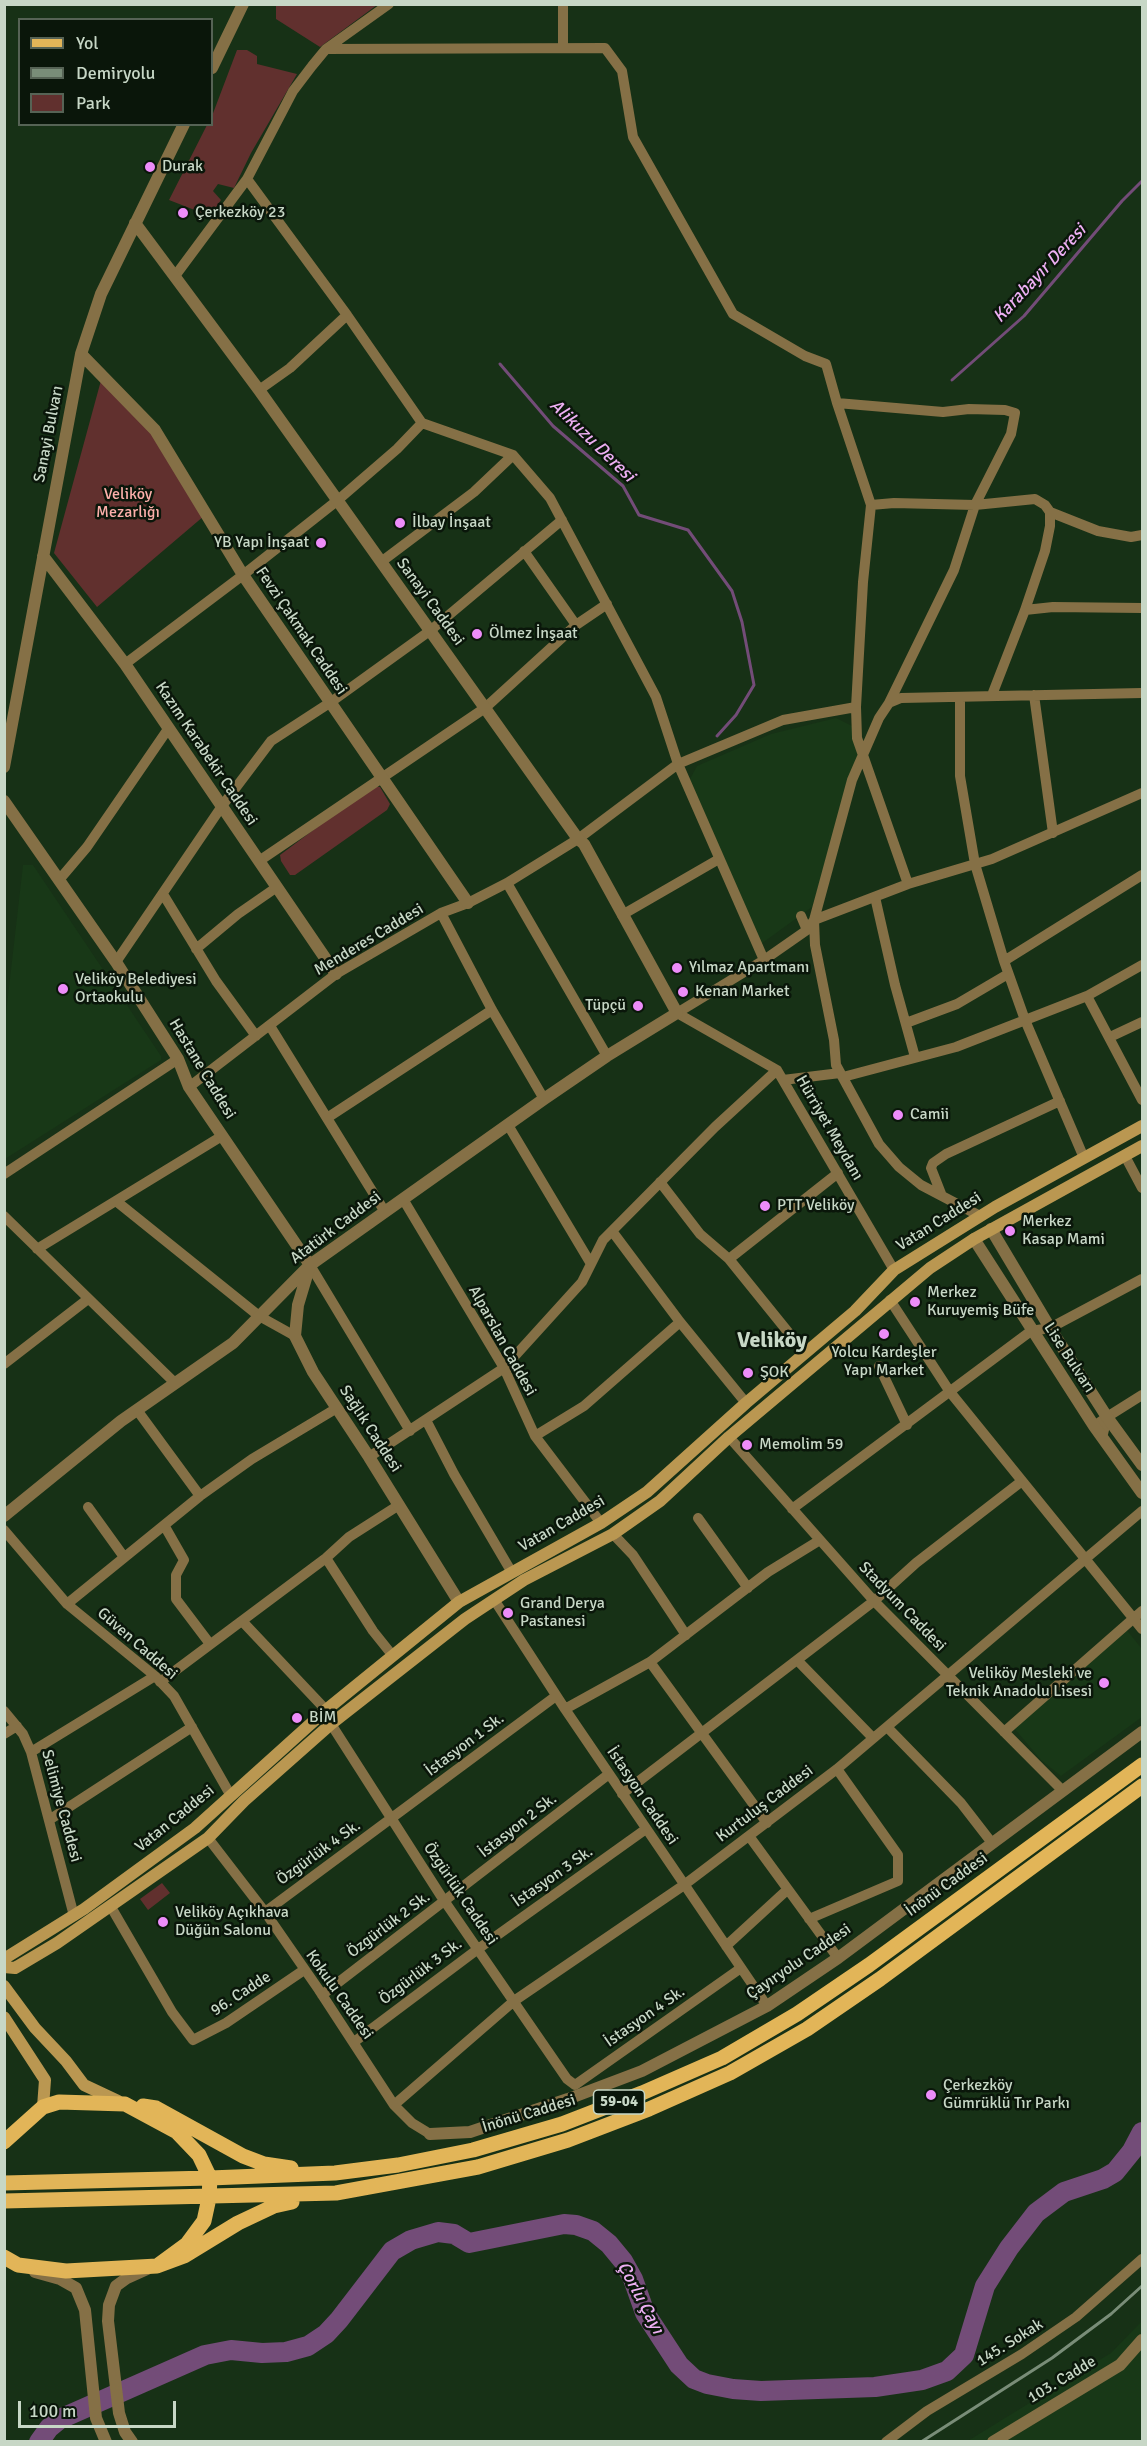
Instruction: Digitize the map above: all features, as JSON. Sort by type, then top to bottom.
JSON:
[{"type":"main road","name":"Vatan Caddesi","points":[[4,1962],[7,1957],[74,1916],[195,1828],[326,1710],[459,1602],[511,1571],[601,1523],[647,1492],[746,1403],[855,1311],[894,1270],[980,1216],[1143,1126]]},
{"type":"main road","name":"Vatan Caddesi","points":[[4,1967],[15,1968],[57,1943],[208,1838],[244,1801],[331,1724],[465,1619],[524,1580],[613,1534],[660,1500],[729,1437],[930,1268],[991,1229],[1143,1146]]},
{"type":"main road","points":[[471,1594],[481,1609]]},
{"type":"main road","name":"İnönü Caddesi","points":[[4,2183],[335,2173],[398,2165],[473,2150],[562,2124],[642,2093],[722,2058],[797,2014],[869,1965],[1143,1765]]},
{"type":"main road","name":"59-04","points":[[4,2201],[209,2198],[336,2193],[478,2167],[568,2140],[649,2109],[730,2073],[807,2029],[880,1979],[1143,1786]]},
{"type":"main road","points":[[4,1986],[35,2028],[66,2061],[84,2085],[177,2132],[199,2155],[210,2178],[204,2221],[187,2244],[157,2265]]},
{"type":"main road","points":[[4,2017],[45,2080],[43,2107],[4,2142]]},
{"type":"main road","points":[[4,2127],[43,2107],[59,2102],[125,2104],[156,2108],[243,2156],[264,2164],[335,2173]]},
{"type":"main road","points":[[9,2260],[66,2271],[157,2265],[184,2256],[238,2223],[274,2206],[336,2193]]},
{"type":"street","points":[[213,66],[243,4]]},
{"type":"street","points":[[174,276],[247,178],[293,91],[326,49],[389,4]]},
{"type":"street","points":[[563,4],[563,48]]},
{"type":"street","points":[[326,49],[605,48],[622,71],[633,137],[733,314],[805,356],[826,364],[871,505],[863,582],[856,707],[857,738],[908,884]]},
{"type":"street","name":"Sanayi Bulvarı","points":[[4,767],[81,354],[100,294],[183,126]]},
{"type":"street","points":[[247,178],[422,423],[513,455],[550,498],[656,697],[678,764],[764,960]]},
{"type":"street","name":"Sanayi Caddesi","points":[[135,223],[259,390],[578,839],[584,844],[677,1013]]},
{"type":"street","points":[[259,390],[290,368],[347,315]]},
{"type":"street","name":"Fevzi Çakmak Caddesi","points":[[81,354],[155,430],[243,575],[468,903]]},
{"type":"street","points":[[837,402],[943,412],[969,409],[1014,412],[1011,434],[975,505],[954,570],[863,752],[843,809],[814,920],[815,945],[834,1040],[836,1065],[879,1144],[892,1160],[921,1185],[980,1216]]},
{"type":"street","points":[[125,664],[338,500],[397,449],[422,423]]},
{"type":"street","points":[[381,562],[474,492],[513,455]]},
{"type":"street","points":[[871,505],[894,503],[975,505],[1035,499],[1046,505],[1050,512],[1050,526],[1044,551],[1025,610],[992,695]]},
{"type":"street","points":[[1050,512],[1098,531],[1131,537],[1143,536]]},
{"type":"street","points":[[116,962],[222,806],[271,741],[331,702],[431,630],[562,520]]},
{"type":"street","points":[[524,551],[576,625]]},
{"type":"street","name":"Kazım Karabekir Caddesi","points":[[43,556],[125,664],[336,974]]},
{"type":"street","points":[[259,861],[485,708],[576,625],[607,604]]},
{"type":"street","points":[[1025,610],[1053,607],[1143,608]]},
{"type":"street","points":[[889,703],[901,698],[1142,693]]},
{"type":"street","points":[[1035,695],[1053,832]]},
{"type":"street","points":[[960,697],[960,776],[975,864],[1008,974],[1025,1020],[1084,1158]]},
{"type":"street","name":"Menderes Caddesi","points":[[189,1087],[336,974],[441,913],[468,903],[507,883],[578,839],[678,764],[783,720],[856,707]]},
{"type":"street","points":[[59,880],[87,847],[168,729]]},
{"type":"street","points":[[677,1013],[764,960],[807,930],[814,920],[908,884],[992,859],[1143,793]]},
{"type":"street","name":"Hastane Caddesi","points":[[4,801],[116,962],[178,1059],[189,1087],[310,1265]]},
{"type":"street","points":[[622,915],[719,859]]},
{"type":"street","points":[[1004,961],[1143,876]]},
{"type":"street","points":[[507,883],[607,1056]]},
{"type":"street","points":[[196,949],[238,914],[277,887]]},
{"type":"street","points":[[163,894],[216,981],[256,1036]]},
{"type":"street","points":[[875,897],[915,1057]]},
{"type":"street","points":[[441,913],[492,1010],[544,1099]]},
{"type":"street","points":[[801,916],[807,930]]},
{"type":"street","points":[[369,1457],[504,1368],[582,1282],[603,1240],[660,1182],[780,1075],[841,1075],[956,1047],[1087,996],[1143,965]]},
{"type":"street","points":[[906,1023],[957,1004],[1008,974]]},
{"type":"street","points":[[1087,996],[1143,1100]]},
{"type":"street","points":[[327,1118],[492,1010]]},
{"type":"street","name":"Atatürk Caddesi","points":[[6,1510],[137,1410],[232,1342],[310,1265],[544,1099],[607,1056],[677,1013]]},
{"type":"street","name":"Hürriyet Meydanı","points":[[677,1013],[780,1075],[894,1270]]},
{"type":"street","points":[[1110,1037],[1143,1023]]},
{"type":"street","points":[[270,1026],[385,1212]]},
{"type":"street","points":[[4,1174],[178,1059]]},
{"type":"street","points":[[942,1196],[931,1168],[933,1162],[1060,1101]]},
{"type":"street","points":[[508,1125],[591,1264]]},
{"type":"street","points":[[37,1249],[222,1136]]},
{"type":"street","points":[[1125,1156],[1143,1188]]},
{"type":"street","points":[[729,1259],[838,1173]]},
{"type":"street","points":[[660,1182],[700,1234],[729,1259],[805,1353]]},
{"type":"street","name":"Alparslan Caddesi","points":[[403,1199],[504,1368],[535,1436],[601,1523]]},
{"type":"street","points":[[116,1201],[260,1316],[295,1336],[298,1305],[310,1265]]},
{"type":"street","points":[[4,1216],[174,1383]]},
{"type":"street","name":"Lise Bulvarı","points":[[991,1229],[1107,1417],[1143,1465]]},
{"type":"street","points":[[612,1231],[680,1322],[746,1403]]},
{"type":"street","name":"Lise Bulvarı","points":[[974,1239],[1094,1426],[1143,1493]]},
{"type":"street","points":[[310,1265],[410,1431]]},
{"type":"street","points":[[792,1509],[1031,1331],[1050,1328],[1143,1279]]},
{"type":"street","points":[[4,1364],[88,1299]]},
{"type":"street","points":[[890,1300],[950,1392],[1085,1559],[1138,1615],[1143,1629]]},
{"type":"street","points":[[535,1436],[584,1406],[680,1322]]},
{"type":"street","name":"Sağlık Caddesi","points":[[295,1336],[313,1372],[399,1504],[459,1602]]},
{"type":"street","points":[[879,1366],[907,1425]]},
{"type":"street","points":[[1094,1426],[1143,1395]]},
{"type":"street","points":[[67,1604],[200,1496],[252,1459],[337,1408]]},
{"type":"street","points":[[137,1410],[200,1496]]},
{"type":"street","points":[[1102,1437],[1107,1417]]},
{"type":"street","points":[[426,1420],[454,1474],[511,1571]]},
{"type":"street","name":"Stadyum Caddesi","points":[[729,1437],[874,1601],[1062,1790]]},
{"type":"street","points":[[622,1794],[874,1601],[916,1563],[1022,1481]]},
{"type":"street","points":[[31,1752],[158,1679],[210,1644],[327,1558],[349,1537],[399,1504]]},
{"type":"street","points":[[88,1507],[124,1557]]},
{"type":"street","name":"Kurtuluş Caddesi","points":[[394,2105],[514,2001],[684,1885],[837,1769],[1143,1511]]},
{"type":"street","points":[[698,1518],[748,1588]]},
{"type":"street","points":[[164,1525],[184,1560],[176,1575],[176,1599],[210,1644]]},
{"type":"street","name":"Güven Caddesi","points":[[4,1530],[67,1604],[158,1679],[174,1696],[231,1796]]},
{"type":"street","points":[[613,1534],[633,1555],[686,1635]]},
{"type":"street","points":[[565,1709],[650,1662],[768,1572],[820,1540]]},
{"type":"street","points":[[327,1558],[373,1630],[393,1656]]},
{"type":"street","name":"İstasyon Caddesi","points":[[495,1601],[556,1696],[767,2006]]},
{"type":"street","points":[[1004,1732],[1138,1615]]},
{"type":"street","points":[[242,1620],[326,1710]]},
{"type":"street","points":[[798,1660],[873,1738]]},
{"type":"street","points":[[650,1662],[766,1822]]},
{"type":"street","name":"İstasyon 1 Sk.","points":[[392,1818],[556,1696]]},
{"type":"street","name":"Selimiye Caddesi","points":[[4,1712],[17,1726],[31,1752],[74,1916]]},
{"type":"street","name":"Özgürlük Caddesi","points":[[331,1724],[446,1901],[567,2079]]},
{"type":"street","points":[[4,1734],[17,1726]]},
{"type":"street","points":[[887,1726],[962,1803],[992,1843]]},
{"type":"street","points":[[49,1820],[192,1727]]},
{"type":"street","name":"Çayıryolu Caddesi","points":[[430,2134],[470,2132],[508,2121],[642,2071],[767,2006],[838,1958],[1143,1732]]},
{"type":"street","points":[[809,1919],[898,1881],[898,1855],[837,1769]]},
{"type":"street","name":"İstasyon 2 Sk.","points":[[446,1901],[609,1774]]},
{"type":"street","name":"Özgürlük 4 Sk.","points":[[265,1912],[392,1818]]},
{"type":"street","name":"İstasyon 3 Sk.","points":[[478,1949],[646,1829]]},
{"type":"street","points":[[749,1836],[838,1958]]},
{"type":"street","name":"Kokulu Caddesi","points":[[208,1838],[265,1912],[394,2105],[412,2123],[430,2134]]},
{"type":"street","points":[[726,1946],[787,1890]]},
{"type":"street","name":"Özgürlük 2 Sk.","points":[[322,1995],[446,1901]]},
{"type":"street","name":"96. Cadde","points":[[111,1907],[172,2012],[193,2040],[226,2023],[304,1970]]},
{"type":"street","name":"Özgürlük 3 Sk.","points":[[354,2042],[478,1949]]},
{"type":"street","name":"İstasyon 4 Sk.","points":[[567,2079],[575,2085],[741,1968]]},
{"type":"street","name":"145. Sokak","points":[[886,2442],[927,2411],[1022,2354],[1077,2317],[1143,2259]]},
{"type":"street","points":[[9,2260],[40,2274],[60,2279],[76,2288],[85,2310],[96,2418],[106,2442]]},
{"type":"street","points":[[132,2442],[119,2413],[108,2321],[109,2305],[116,2286],[127,2278],[157,2265]]},
{"type":"street","name":"103. Cadde","points":[[993,2442],[1120,2364],[1143,2340]]},
{"type":"shaded area","points":[[836,718],[852,726],[858,758],[812,907],[761,944],[690,779],[697,766],[771,734]]},
{"type":"shaded area","name":"Veliköy Belediyesi Ortaokulu","points":[[23,865],[33,865],[161,1056],[161,1060],[5,1159],[5,1022]]},
{"type":"shaded area","name":"Veliköy Mesleki ve Teknik Anadolu Lisesi","points":[[1126,1629],[1142,1649],[1142,1717],[1061,1776],[1041,1760],[1014,1728]]},
{"type":"shaded area","points":[[1142,2321],[1142,2441],[966,2442],[1111,2353]]},
{"type":"green space","points":[[276,5],[377,5],[320,47],[276,19]]},
{"type":"green space","points":[[237,50],[247,50],[257,56],[257,64],[297,74],[251,153],[234,188],[218,184],[213,191],[221,200],[210,216],[169,200],[206,126],[213,126],[213,113]]},
{"type":"green space","name":"Veliköy Mezarlığı","points":[[103,373],[151,430],[204,516],[97,607],[54,553]]},
{"type":"green space","points":[[372,786],[380,787],[390,804],[387,810],[295,875],[290,875],[280,855]]},
{"type":"green space","points":[[162,1883],[170,1893],[148,1910],[140,1899]]},
{"type":"waterway","name":"Karabayır Deresi","points":[[952,380],[1024,316],[1122,201],[1142,181]]},
{"type":"waterway","name":"Alikuzu Deresi","points":[[500,364],[553,426],[623,486],[639,515],[688,530],[732,591],[742,622],[754,685],[736,715],[717,736]]},
{"type":"waterway","name":"Çorlu Çayı","points":[[39,2442],[49,2428],[60,2419],[205,2355],[231,2350],[262,2353],[286,2352],[308,2346],[326,2334],[339,2320],[392,2251],[411,2240],[438,2232],[454,2234],[469,2243],[564,2224],[576,2225],[593,2231],[609,2244],[623,2261],[633,2279],[645,2313],[679,2365],[694,2379],[707,2384],[761,2391],[875,2387],[922,2380],[947,2371],[964,2355],[985,2286],[1009,2248],[1036,2213],[1064,2192],[1103,2179],[1115,2172],[1132,2151],[1142,2132]]},
{"type":"railway","points":[[921,2442],[1052,2358],[1111,2314],[1142,2286]]},
{"type":"place","name":"Durak","points":[[150,167]]},
{"type":"place","name":"Çerkezköy 23","points":[[183,213]]},
{"type":"place","name":"İlbay İnşaat","points":[[400,523]]},
{"type":"place","name":"YB Yapı İnşaat","points":[[321,543]]},
{"type":"place","name":"Ölmez İnşaat","points":[[477,634]]},
{"type":"place","name":"Yılmaz Apartmanı","points":[[677,968]]},
{"type":"place","name":"Veliköy Belediyesi Ortaokulu","points":[[63,989]]},
{"type":"place","name":"Kenan Market","points":[[683,992]]},
{"type":"place","name":"Tüpçü","points":[[638,1006]]},
{"type":"place","name":"Camii","points":[[898,1115]]},
{"type":"place","name":"PTT Veliköy","points":[[765,1206]]},
{"type":"place","name":"Merkez Kasap Mami","points":[[1010,1231]]},
{"type":"place","name":"Merkez Kuruyemiş Büfe","points":[[915,1302]]},
{"type":"place","name":"Yolcu Kardeşler Yapı Market","points":[[884,1334]]},
{"type":"place","name":"ŞOK","points":[[748,1373]]},
{"type":"place","name":"Memolim 59","points":[[747,1445]]},
{"type":"place","name":"Grand Derya Pastanesi","points":[[508,1613]]},
{"type":"place","name":"Veliköy Mesleki ve Teknik Anadolu Lisesi","points":[[1104,1683]]},
{"type":"place","name":"BİM","points":[[297,1718]]},
{"type":"place","name":"Veliköy Açıkhava Düğün Salonu","points":[[163,1922]]},
{"type":"place","name":"Çerkezköy Gümrüklü Tır Parkı","points":[[931,2095]]},
{"type":"district","name":"Veliköy","points":[[772,1341]]}]
